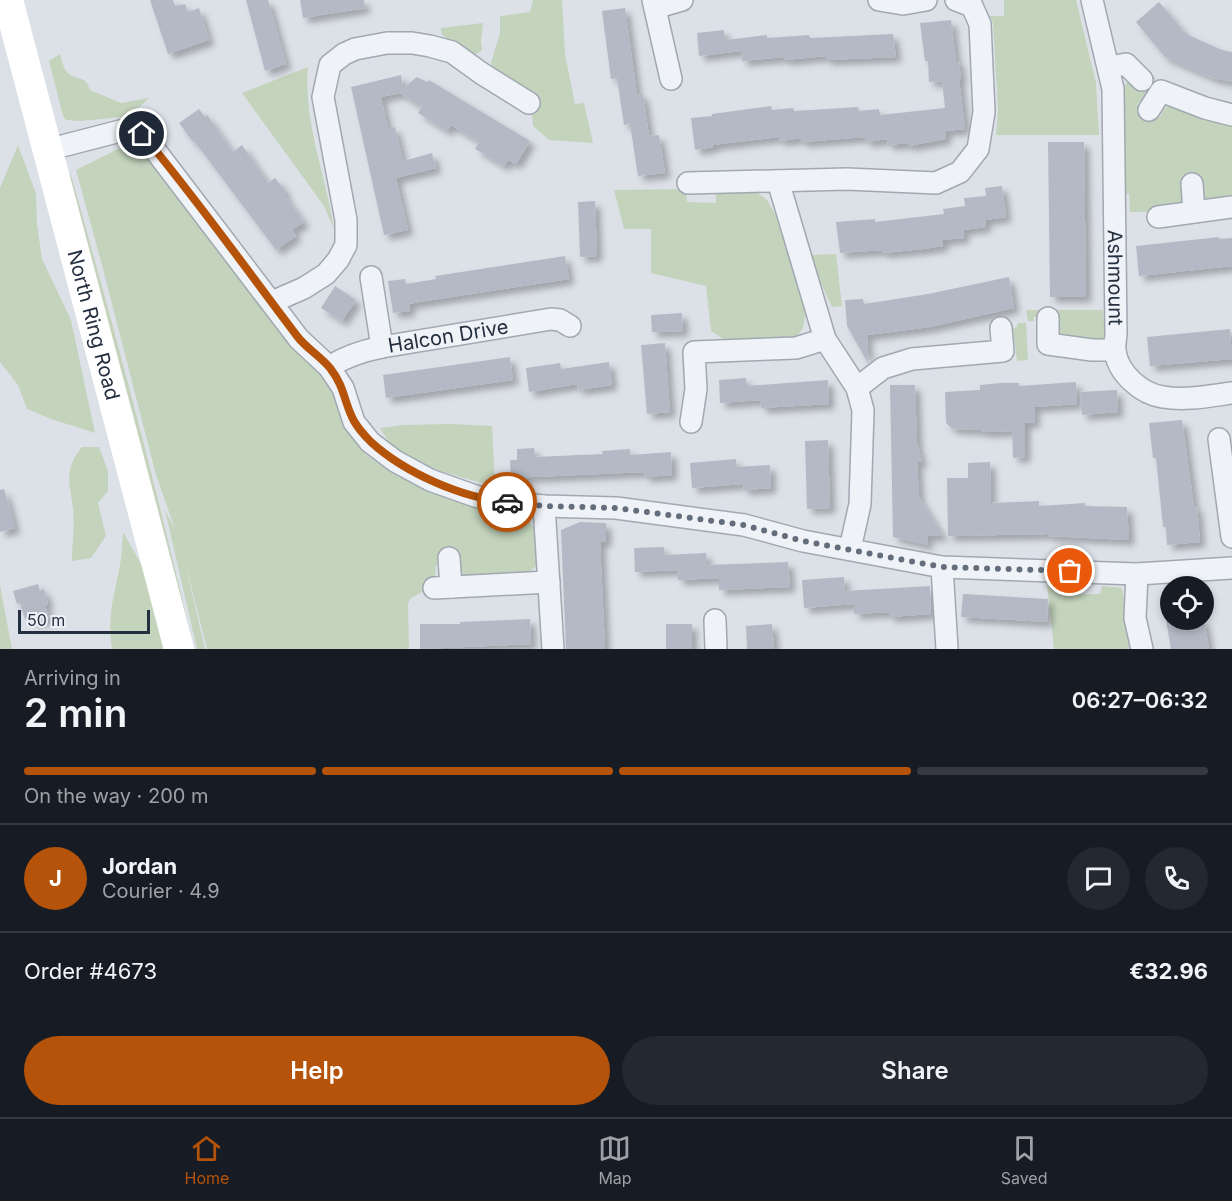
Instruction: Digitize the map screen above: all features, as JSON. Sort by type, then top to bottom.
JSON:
[{"type":"main road","name":"North Ring Road","points":[[8,0],[178,649]]},
{"type":"street","points":[[671,79],[654,4],[682,0]]},
{"type":"street","points":[[879,0],[903,3],[926,0]]},
{"type":"street","points":[[688,183],[847,179],[936,183],[960,172],[978,149],[984,112],[980,24],[972,6],[956,0]]},
{"type":"street","name":"Ashmount","points":[[1092,0],[1110,67],[1113,89],[1115,350],[1119,364],[1140,388],[1161,397],[1192,398],[1232,393]]},
{"type":"street","points":[[272,302],[304,288],[326,274],[338,260],[346,245],[346,220],[323,98],[330,65],[344,54],[355,49],[387,43],[412,43],[453,52],[481,73],[529,103]]},
{"type":"street","points":[[1110,67],[1126,64],[1142,80]]},
{"type":"street","points":[[1149,110],[1161,91],[1205,108],[1232,115]]},
{"type":"street","points":[[47,150],[124,130],[142,134],[299,339],[329,367],[343,388],[354,422],[370,442],[395,461],[430,480],[475,496],[501,502],[544,506],[616,508],[733,524],[803,541],[942,567],[1137,574],[1232,568]]},
{"type":"street","points":[[778,181],[825,339],[857,388],[863,410],[860,504],[850,549]]},
{"type":"street","points":[[1192,184],[1194,212]]},
{"type":"street","points":[[1158,217],[1232,207]]},
{"type":"street","points":[[371,277],[382,347]]},
{"type":"street","points":[[1048,318],[1048,344],[1092,350],[1115,350]]},
{"type":"street","name":"Halcon Drive","points":[[329,367],[352,354],[382,347],[551,319],[560,320],[570,326]]},
{"type":"street","points":[[857,388],[883,368],[912,359],[1003,351],[1001,328]]},
{"type":"street","points":[[691,422],[696,390],[694,352],[796,348],[825,339]]},
{"type":"street","points":[[1219,439],[1229,480],[1232,537]]},
{"type":"street","points":[[544,506],[553,649]]},
{"type":"street","points":[[449,558],[442,588],[549,582]]},
{"type":"street","points":[[942,567],[947,649]]},
{"type":"street","points":[[1137,574],[1135,618],[1142,649]]},
{"type":"street","points":[[715,620],[716,649]]},
{"type":"green space","points":[[533,0],[562,0],[565,54],[575,104],[584,103],[593,143],[549,140],[533,126],[530,93],[493,68],[491,63],[500,33],[500,16],[530,12]]},
{"type":"green space","points":[[1004,0],[1076,0],[1096,83],[1099,135],[996,135],[998,110],[993,24],[990,16],[1004,16]]},
{"type":"green space","points":[[483,23],[482,50],[473,57],[442,35],[441,28]]},
{"type":"green space","points":[[60,54],[67,72],[85,81],[90,90],[121,103],[149,98],[134,112],[133,116],[80,121],[66,120],[49,61]]},
{"type":"green space","points":[[308,67],[307,88],[312,128],[334,229],[324,206],[242,93]]},
{"type":"green space","points":[[1149,73],[1156,78],[1137,105],[1160,117],[1165,108],[1173,105],[1232,124],[1232,199],[1205,200],[1200,195],[1169,210],[1130,212],[1129,194],[1124,194],[1121,90],[1127,82]]},
{"type":"green space","points":[[18,145],[36,194],[42,259],[71,320],[95,433],[27,409],[18,385],[0,362],[0,188]]},
{"type":"green space","points":[[120,148],[136,149],[145,159],[150,159],[298,353],[318,369],[329,382],[350,429],[365,454],[389,471],[421,488],[484,509],[516,515],[529,522],[536,530],[538,557],[536,566],[529,573],[460,579],[452,565],[436,565],[432,583],[410,599],[408,604],[409,649],[207,649],[183,554],[205,649],[197,649],[165,510],[175,529],[156,475],[76,170]]},
{"type":"green space","points":[[70,172],[135,410],[194,649],[188,649],[69,182]]},
{"type":"green space","points":[[686,189],[687,202],[716,203],[716,191],[755,191],[767,200],[775,214],[806,310],[803,328],[797,336],[787,339],[728,342],[711,331],[706,286],[651,273],[651,229],[624,229],[614,190]]},
{"type":"green space","points":[[836,254],[842,306],[832,307],[818,277],[812,255]]},
{"type":"green space","points":[[1026,310],[1103,310],[1105,337],[1087,341],[1067,338],[1057,332],[1057,318],[1034,317],[1034,321],[1028,321]]},
{"type":"green space","points":[[1018,323],[1026,323],[1028,360],[1017,361],[1013,328],[1017,327]]},
{"type":"green space","points":[[450,424],[492,426],[495,486],[415,461],[394,447],[380,428]]},
{"type":"green space","points":[[82,447],[99,447],[108,471],[108,491],[98,503],[106,536],[91,558],[72,561],[74,515],[69,477],[72,463]]},
{"type":"green space","points":[[123,532],[146,573],[164,649],[112,649],[111,616],[121,561]]},
{"type":"green space","points":[[0,585],[1,591],[12,649],[0,649]]},
{"type":"green space","points":[[1047,585],[1071,585],[1074,594],[1100,594],[1102,586],[1122,588],[1133,649],[1054,649]]},
{"type":"building","points":[[150,0],[173,0],[175,6],[185,4],[188,12],[199,8],[209,40],[168,54]]},
{"type":"building","points":[[246,0],[268,0],[286,64],[265,71]]},
{"type":"building","points":[[300,0],[364,0],[365,8],[303,18]]},
{"type":"building","points":[[1159,2],[1186,34],[1232,52],[1232,82],[1213,78],[1165,57],[1136,22]]},
{"type":"building","points":[[625,8],[637,95],[643,94],[649,136],[659,135],[665,173],[638,176],[630,124],[624,125],[617,78],[611,79],[602,11]]},
{"type":"building","points":[[951,20],[956,61],[959,61],[965,129],[945,131],[946,139],[908,146],[908,143],[888,145],[887,139],[866,142],[865,137],[802,142],[801,138],[780,141],[779,137],[712,145],[713,147],[695,150],[691,118],[712,116],[712,114],[771,106],[772,110],[793,108],[794,111],[858,107],[859,111],[879,109],[880,115],[945,108],[942,81],[929,82],[928,61],[925,61],[920,23]]},
{"type":"building","points":[[724,30],[725,40],[767,35],[767,38],[809,35],[810,38],[893,34],[896,57],[826,60],[826,56],[784,60],[784,57],[742,61],[741,51],[699,56],[697,33]]},
{"type":"building","points":[[401,75],[403,88],[417,77],[427,82],[429,80],[530,141],[516,164],[508,160],[504,166],[475,149],[479,142],[451,125],[447,131],[418,113],[422,107],[400,93],[381,97],[388,129],[395,127],[403,161],[432,153],[436,168],[396,178],[408,230],[384,235],[351,87]]},
{"type":"building","points":[[199,109],[205,117],[207,115],[233,152],[242,145],[268,183],[275,178],[304,222],[292,230],[296,236],[276,250],[179,123]]},
{"type":"building","points":[[1048,142],[1084,142],[1086,297],[1050,297]]},
{"type":"building","points":[[1002,186],[1006,217],[985,220],[986,227],[963,230],[964,238],[943,240],[943,246],[923,249],[883,253],[882,250],[840,253],[836,222],[875,219],[875,222],[944,214],[943,209],[965,206],[964,198],[986,196],[985,188]]},
{"type":"building","points":[[595,201],[597,256],[580,257],[578,202]]},
{"type":"building","points":[[1219,237],[1219,239],[1232,238],[1232,266],[1139,276],[1136,246]]},
{"type":"building","points":[[565,256],[569,279],[419,302],[409,304],[410,311],[393,313],[388,281],[405,279],[406,284],[436,279],[435,276]]},
{"type":"building","points":[[1009,277],[1014,308],[930,327],[867,335],[868,363],[847,326],[845,300],[863,299],[864,304],[928,294]]},
{"type":"building","points":[[335,286],[356,300],[342,321],[321,308]]},
{"type":"building","points":[[682,313],[683,331],[652,332],[651,315]]},
{"type":"building","points":[[1230,329],[1232,359],[1150,366],[1147,337]]},
{"type":"building","points":[[665,343],[670,412],[647,414],[641,345]]},
{"type":"building","points":[[510,357],[513,380],[386,398],[383,375]]},
{"type":"building","points":[[609,362],[612,385],[578,390],[577,384],[529,392],[526,368],[560,363],[561,369]]},
{"type":"building","points":[[746,378],[747,386],[828,380],[829,404],[761,408],[760,400],[720,403],[719,380]]},
{"type":"building","points":[[1076,382],[1077,404],[1034,407],[1035,422],[1025,423],[1025,457],[1013,458],[1012,431],[982,432],[981,430],[953,429],[946,423],[945,392],[980,390],[980,385],[1001,383],[1019,383],[1019,386]]},
{"type":"building","points":[[890,385],[915,385],[917,443],[922,462],[917,462],[919,497],[943,536],[927,536],[928,545],[893,537]]},
{"type":"building","points":[[1117,390],[1118,412],[1082,415],[1080,392]]},
{"type":"building","points":[[1182,420],[1194,507],[1197,506],[1200,542],[1167,545],[1156,458],[1153,458],[1149,423]]},
{"type":"building","points":[[828,440],[830,508],[807,509],[805,441]]},
{"type":"building","points":[[534,448],[535,457],[603,454],[602,451],[630,449],[630,455],[671,452],[672,475],[645,477],[644,472],[511,478],[510,460],[517,460],[517,449]]},
{"type":"building","points":[[736,459],[736,467],[770,465],[771,488],[744,490],[743,484],[692,488],[690,463]]},
{"type":"building","points":[[990,462],[991,503],[1039,501],[1039,506],[1085,503],[1085,506],[1127,507],[1129,540],[1048,536],[1048,534],[948,536],[947,478],[968,478],[968,463]]},
{"type":"building","points":[[4,489],[15,528],[0,532],[0,490]]},
{"type":"building","points":[[580,522],[606,523],[606,542],[600,542],[605,649],[566,649],[561,530]]},
{"type":"building","points":[[664,547],[665,555],[706,553],[707,565],[788,562],[790,587],[719,590],[719,578],[678,580],[677,570],[635,572],[634,548]]},
{"type":"building","points":[[844,577],[845,591],[930,586],[931,614],[889,617],[889,612],[854,614],[854,604],[804,608],[802,580]]},
{"type":"building","points":[[38,584],[40,591],[44,589],[49,619],[33,623],[32,617],[25,619],[13,591]]},
{"type":"building","points":[[963,594],[1048,599],[1047,622],[961,617]]},
{"type":"building","points":[[530,619],[531,644],[420,649],[420,624],[460,624],[460,622]]},
{"type":"building","points":[[666,624],[692,624],[692,649],[666,649]]},
{"type":"building","points":[[772,624],[774,649],[747,649],[746,626]]},
{"type":"building","points":[[1168,630],[1206,630],[1209,649],[1171,649]]},
{"type":"way so far","points":[[507,502],[544,506],[616,508],[744,525],[803,541],[942,567],[1070,571]]},
{"type":"route","points":[[142,134],[219,231],[299,339],[329,367],[343,388],[354,422],[370,442],[395,461],[430,480],[475,496],[507,502]]}]
